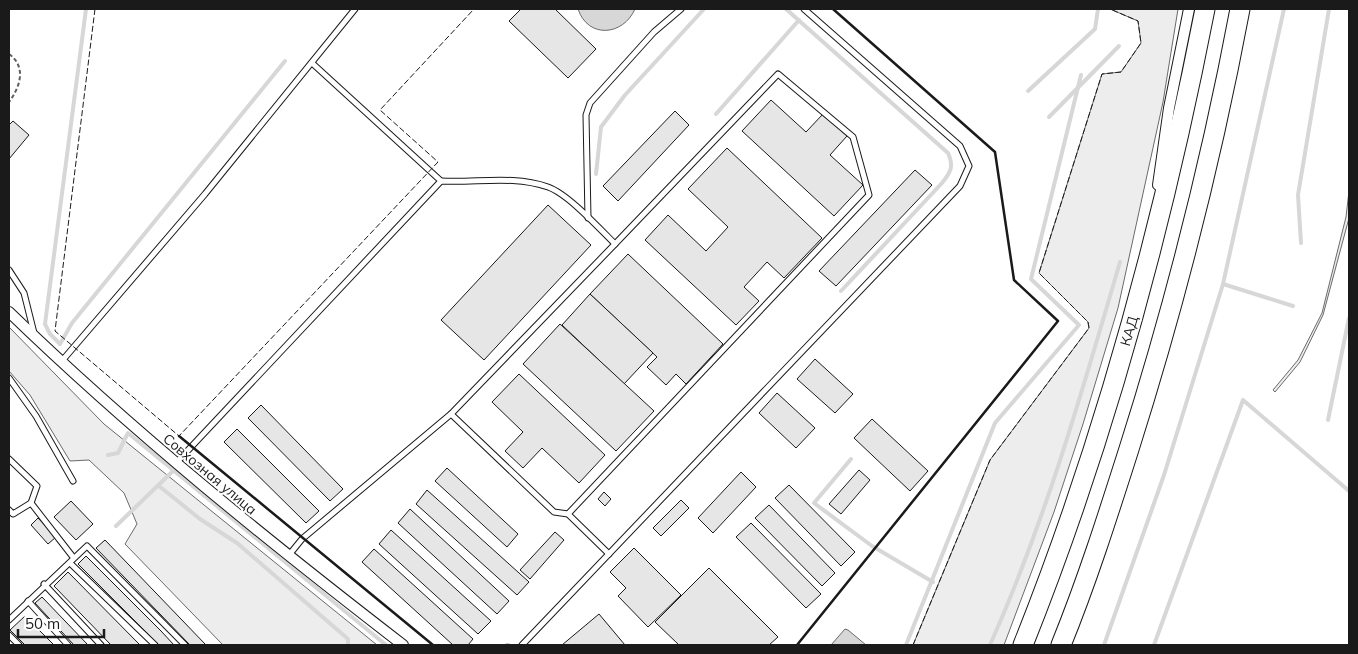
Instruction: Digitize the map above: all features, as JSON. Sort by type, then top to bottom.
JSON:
[{"type":"highway","name":"КАД","points":[[1023,645],[1070,519],[1111,394],[1148,264],[1191,81],[1205,9]]},
{"type":"highway","points":[[1061,645],[1109,514],[1182,271],[1221,106],[1240,9]]},
{"type":"street","points":[[1148,264],[1169,108],[1189,9]]},
{"type":"street","name":"Совхозная улица","points":[[9,312],[61,363],[176,464],[288,556],[403,645]]},
{"type":"lane","points":[[61,363],[205,194],[355,9]]},
{"type":"lane","points":[[588,218],[586,115],[590,103],[654,32],[681,9]]},
{"type":"lane","points":[[522,645],[960,186],[969,166],[960,146],[804,9]]},
{"type":"lane","points":[[312,63],[441,181],[514,180],[550,188],[588,218],[615,244]]},
{"type":"lane","points":[[288,556],[302,539],[451,414],[778,74],[853,136],[869,195],[568,514]]},
{"type":"lane","points":[[176,464],[441,181]]},
{"type":"lane","points":[[9,270],[24,293],[35,337]]},
{"type":"lane","points":[[9,378],[36,416],[73,481]]},
{"type":"lane","points":[[451,414],[554,512],[568,514],[609,554]]},
{"type":"lane","points":[[9,460],[37,486],[31,504],[13,514],[9,510]]},
{"type":"lane","points":[[31,504],[71,560],[155,645]]},
{"type":"lane","points":[[9,620],[44,584],[87,546],[185,645]]},
{"type":"lane","points":[[44,584],[101,645]]},
{"type":"lane","points":[[28,601],[68,645]]},
{"type":"lane","points":[[9,635],[19,645]]},
{"type":"path","points":[[9,54],[16,62],[20,75],[18,87],[9,102]]},
{"type":"shaded area","points":[[578,9],[635,9],[630,18],[622,25],[606,30],[597,29],[589,25],[583,19]]},
{"type":"shaded area","points":[[1110,9],[1178,9],[1163,102],[1118,308],[1083,424],[1054,512],[1004,645],[913,645],[990,460],[1089,328],[1088,322],[1039,273],[1102,74],[1121,72],[1141,43],[1138,21]]},
{"type":"shaded area","points":[[1349,191],[1349,218],[1323,315],[1300,362],[1275,392],[1273,390],[1298,360],[1322,313],[1346,217]]},
{"type":"shaded area","points":[[9,327],[104,424],[377,645],[223,645],[125,544],[137,524],[124,493],[89,460],[70,461],[30,395],[9,371]]},
{"type":"shaded area","points":[[845,629],[848,630],[866,645],[831,645]]},
{"type":"building","points":[[521,9],[555,9],[596,49],[568,78],[509,21]]},
{"type":"building","points":[[771,100],[806,132],[823,114],[847,136],[830,155],[863,185],[834,216],[742,131]]},
{"type":"building","points":[[675,111],[689,125],[618,201],[603,186]]},
{"type":"building","points":[[13,121],[29,135],[9,159],[9,125]]},
{"type":"building","points":[[727,148],[822,238],[784,278],[767,262],[744,287],[759,301],[736,325],[645,240],[668,215],[706,251],[728,227],[688,189]]},
{"type":"building","points":[[915,170],[932,185],[836,286],[819,271]]},
{"type":"building","points":[[548,205],[591,245],[484,360],[441,320]]},
{"type":"building","points":[[628,254],[723,344],[686,384],[676,374],[666,385],[647,367],[657,357],[590,294]]},
{"type":"building","points":[[590,294],[653,353],[624,384],[562,325]]},
{"type":"building","points":[[560,324],[654,411],[616,451],[523,364]]},
{"type":"building","points":[[815,359],[853,394],[835,413],[797,379]]},
{"type":"building","points":[[519,374],[605,455],[579,483],[542,448],[523,468],[505,451],[523,432],[492,402]]},
{"type":"building","points":[[777,393],[815,428],[796,448],[759,413]]},
{"type":"building","points":[[261,405],[343,489],[330,501],[248,418]]},
{"type":"building","points":[[872,419],[928,471],[910,491],[854,438]]},
{"type":"building","points":[[237,429],[319,511],[306,523],[224,442]]},
{"type":"building","points":[[447,468],[518,534],[507,547],[435,481]]},
{"type":"building","points":[[859,470],[870,480],[841,514],[829,504]]},
{"type":"building","points":[[741,472],[756,487],[713,533],[698,518]]},
{"type":"building","points":[[789,485],[855,552],[841,566],[775,498]]},
{"type":"building","points":[[427,490],[529,582],[517,595],[416,504]]},
{"type":"building","points":[[604,492],[611,499],[605,506],[598,499]]},
{"type":"building","points":[[681,500],[689,508],[661,536],[653,528]]},
{"type":"building","points":[[71,501],[93,524],[76,540],[54,517]]},
{"type":"building","points":[[769,505],[835,573],[822,586],[755,518]]},
{"type":"building","points":[[410,509],[509,601],[497,614],[398,523]]},
{"type":"building","points":[[38,518],[56,537],[48,544],[31,525]]},
{"type":"building","points":[[751,523],[821,594],[806,608],[736,537]]},
{"type":"building","points":[[391,530],[491,621],[478,634],[379,544]]},
{"type":"building","points":[[555,532],[564,540],[530,579],[520,570]]},
{"type":"building","points":[[105,540],[206,645],[190,645],[96,548]]},
{"type":"building","points":[[634,548],[681,595],[648,627],[618,596],[626,588],[610,572]]},
{"type":"building","points":[[374,549],[473,639],[468,645],[453,645],[362,562]]},
{"type":"building","points":[[86,556],[174,645],[159,645],[78,564]]},
{"type":"building","points":[[709,568],[778,637],[769,645],[679,645],[655,622]]},
{"type":"building","points":[[68,572],[140,645],[111,645],[54,586]]},
{"type":"building","points":[[42,597],[88,645],[74,645],[35,603]]},
{"type":"building","points":[[599,614],[625,645],[562,645]]},
{"type":"building","points":[[25,616],[54,645],[25,645],[10,630]]},
{"type":"waterway","points":[[86,9],[45,324],[50,334],[60,344],[72,323],[285,61]]},
{"type":"waterway","points":[[596,174],[601,127],[625,95],[704,9]]},
{"type":"waterway","points":[[786,9],[948,153],[951,162],[948,176],[841,291]]},
{"type":"waterway","points":[[1028,91],[1095,29],[1098,9]]},
{"type":"waterway","points":[[1104,645],[1164,475],[1223,284],[1284,9]]},
{"type":"waterway","points":[[1301,243],[1298,195],[1329,9]]},
{"type":"waterway","points":[[716,114],[799,20]]},
{"type":"waterway","points":[[1049,117],[1119,46]]},
{"type":"waterway","points":[[906,645],[995,423],[1079,325],[1031,279],[1081,75]]},
{"type":"waterway","points":[[990,645],[1010,599],[1045,504],[1077,408],[1120,262]]},
{"type":"waterway","points":[[1223,284],[1293,306]]},
{"type":"waterway","points":[[1328,420],[1349,318]]},
{"type":"waterway","points":[[1154,645],[1243,400],[1349,491]]},
{"type":"waterway","points":[[108,455],[118,453],[128,433],[386,645]]},
{"type":"waterway","points":[[851,459],[814,503],[872,546],[933,582]]},
{"type":"waterway","points":[[116,526],[173,471]]},
{"type":"waterway","points":[[159,486],[200,519],[237,543],[348,639],[348,645]]},
{"type":"fence","points":[[95,9],[55,331],[179,436],[438,162],[380,110],[474,9]]},
{"type":"fence","points":[[913,645],[990,460],[1089,328],[1088,322],[1039,273],[1102,74],[1121,72],[1141,43],[1138,21],[1110,9]]},
{"type":"wall","points":[[797,645],[1058,321],[1014,280],[995,152],[833,9]]},
{"type":"wall","points":[[179,436],[433,645]]}]
